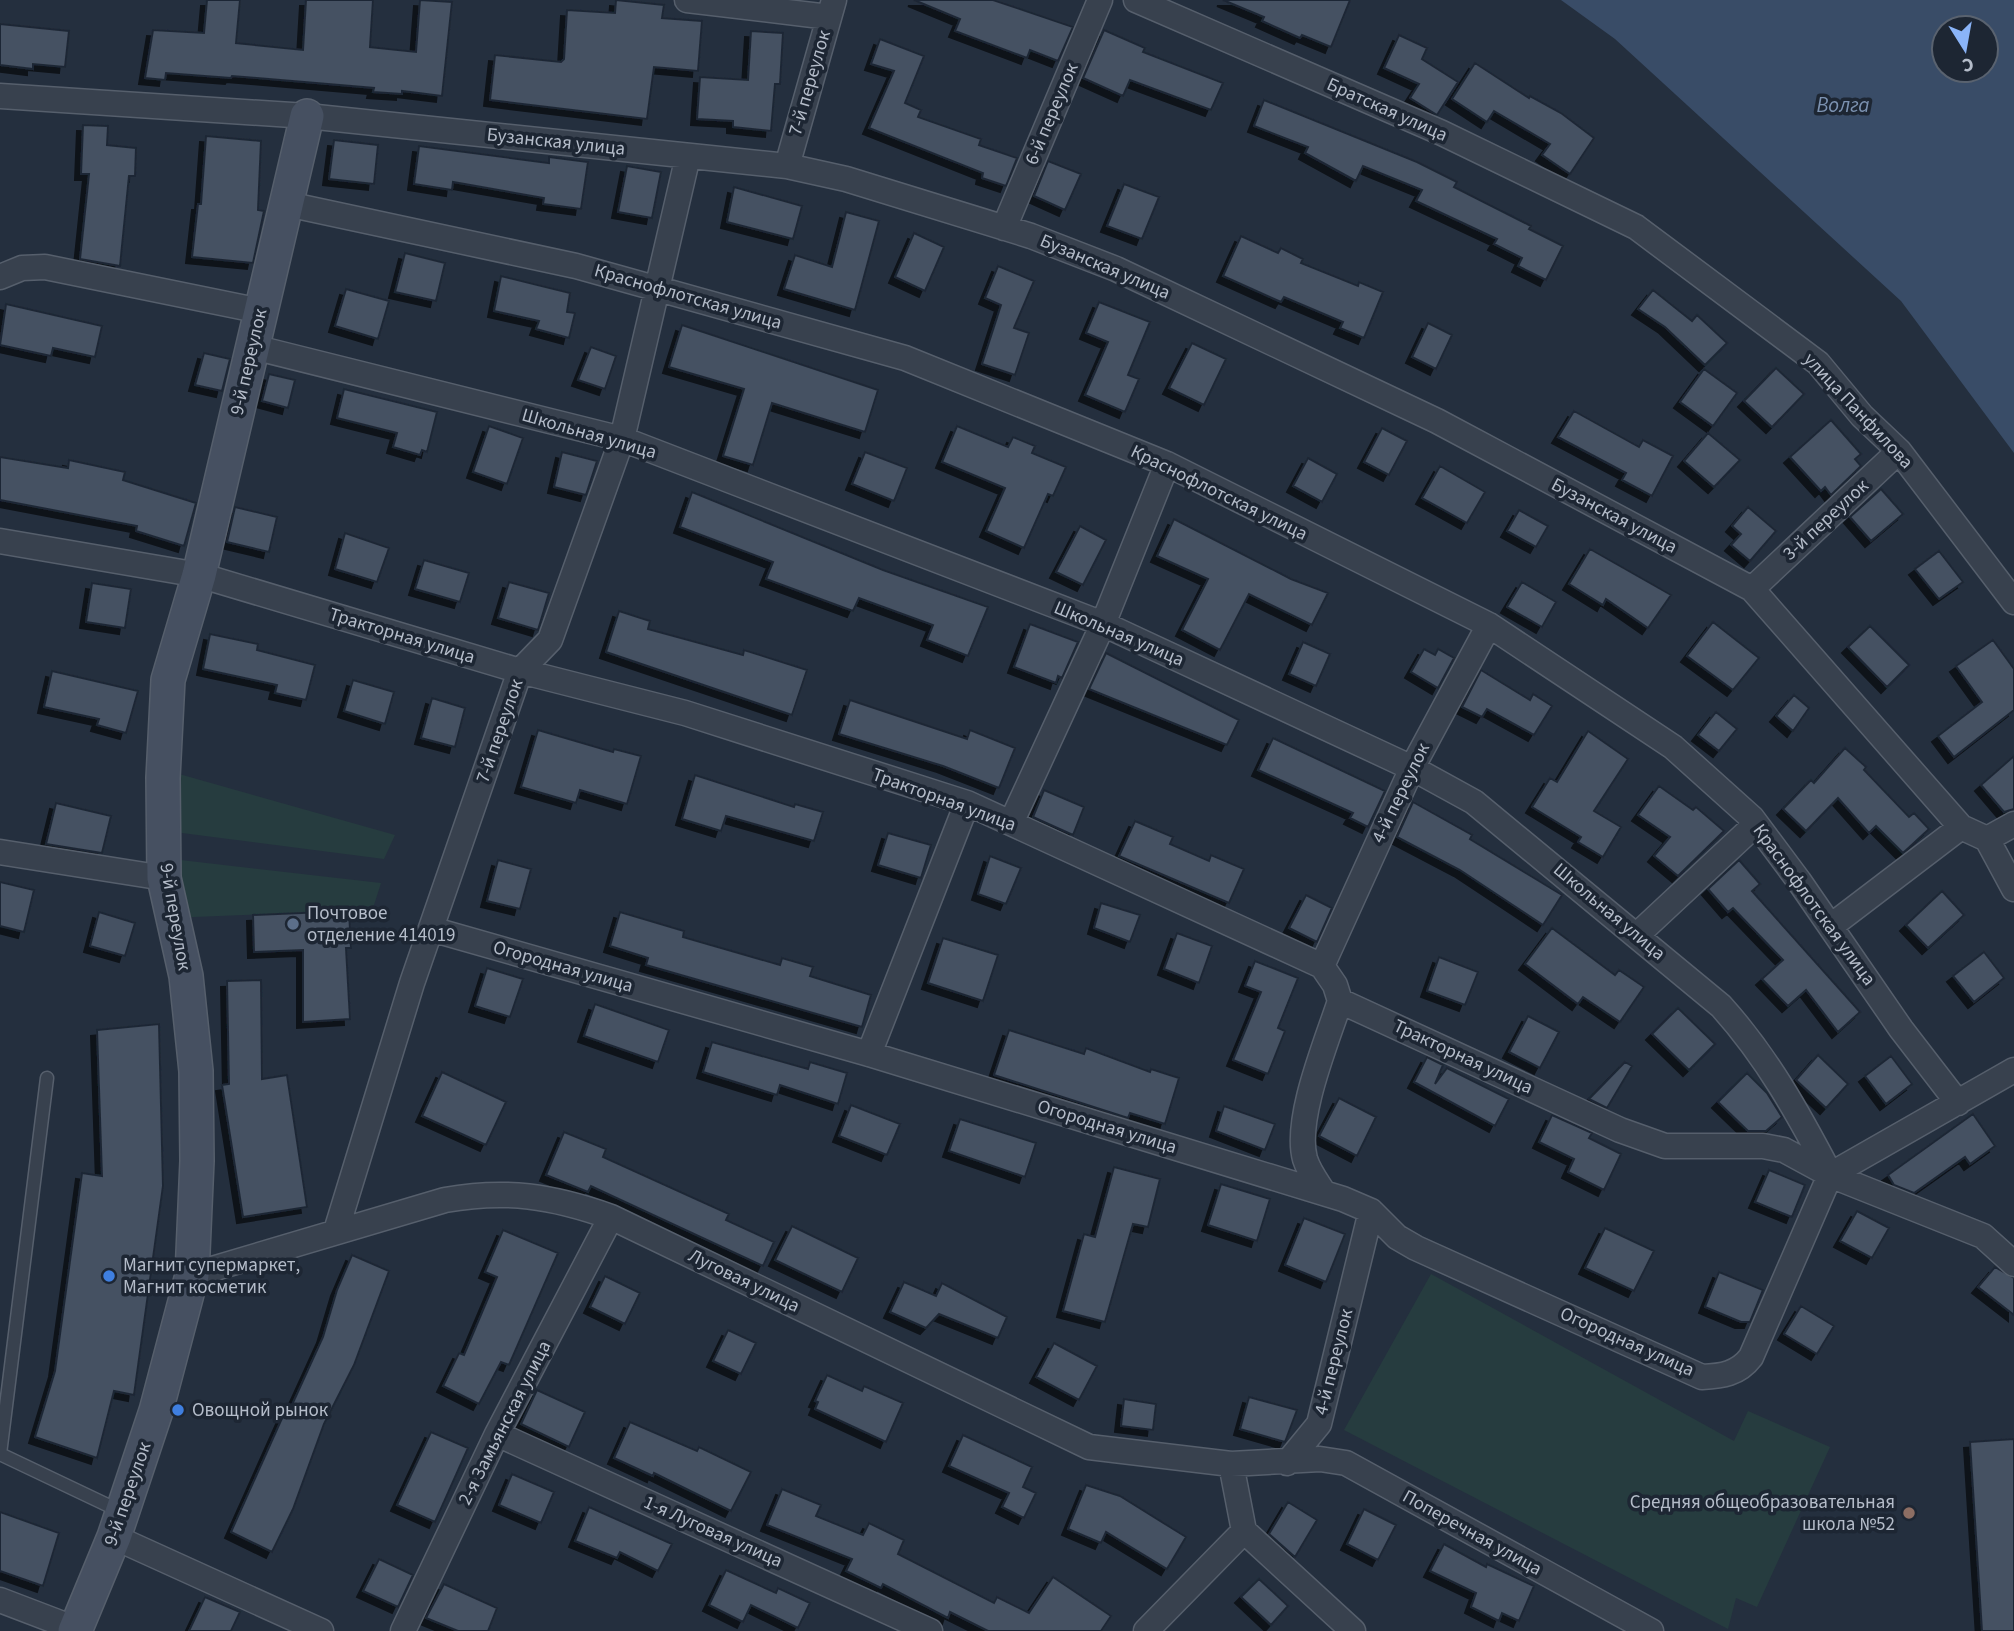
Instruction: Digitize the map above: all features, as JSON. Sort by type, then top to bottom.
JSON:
[{"type":"street","points":[[687,0],[831,9]]},
{"type":"street","name":"6-й переулок","points":[[1004,228],[1100,0]]},
{"type":"street","name":"Братская улица","points":[[1136,0],[1442,133],[1636,227]]},
{"type":"street","name":"7-й переулок","points":[[787,166],[831,9]]},
{"type":"street","name":"Бузанская улица","points":[[0,96],[307,116],[787,166],[846,179],[1004,228],[1116,269],[1437,421],[1752,589],[1961,827],[1987,839]]},
{"type":"street","name":"9-й переулок","points":[[75,1630],[118,1525],[156,1411],[192,1275],[197,1161],[196,1071],[186,976],[164,878],[163,778],[168,680],[200,575],[307,116]]},
{"type":"street","name":"7-й переулок","points":[[336,1231],[430,929],[520,671],[550,640],[622,439],[688,156]]},
{"type":"street","name":"Краснофлотская улица","points":[[287,204],[563,263],[905,358],[1167,464],[1489,625],[1673,747],[1756,824],[1831,926],[1901,1029],[1958,1103]]},
{"type":"street","name":"улица Панфилова","points":[[1636,227],[1818,363],[1862,416],[1899,451],[2014,602]]},
{"type":"street","points":[[0,277],[22,268],[45,267],[261,311]]},
{"type":"street","name":"Школьная улица","points":[[253,347],[622,439],[1102,624],[1412,768],[1474,802],[1721,1006],[1747,1035],[1782,1085],[1830,1175]]},
{"type":"street","name":"3-й переулок","points":[[1752,589],[1899,451]]},
{"type":"street","points":[[1011,823],[1102,624],[1167,464]]},
{"type":"street","name":"Тракторная улица","points":[[0,541],[200,575],[520,671],[685,713],[967,803],[1322,966]]},
{"type":"street","name":"4-й переулок","points":[[1322,966],[1412,768],[1489,625]]},
{"type":"street","points":[[869,1054],[967,803]]},
{"type":"street","points":[[1637,935],[1756,824]]},
{"type":"street","points":[[2014,824],[1987,839],[2014,888]]},
{"type":"street","points":[[1831,926],[1961,827]]},
{"type":"street","points":[[0,852],[164,878]]},
{"type":"street","name":"Огородная улица","points":[[430,929],[869,1054],[1324,1193],[1371,1210],[1397,1237],[1416,1248],[1702,1377],[1732,1373],[1744,1367],[1751,1357],[1830,1175]]},
{"type":"street","points":[[1322,966],[1335,985],[1340,1001],[1308,1101],[1303,1147],[1308,1168],[1324,1193]]},
{"type":"street","name":"Тракторная улица","points":[[1340,1001],[1654,1143],[1763,1146],[1797,1154],[1830,1175],[1983,1236],[2014,1264]]},
{"type":"street","points":[[1830,1175],[2014,1070]]},
{"type":"street","name":"Луговая улица","points":[[192,1275],[445,1200],[486,1193],[568,1202],[611,1217],[1089,1447],[1231,1464],[1287,1463]]},
{"type":"street","name":"4-й переулок","points":[[1287,1463],[1319,1424],[1371,1210]]},
{"type":"street","name":"2-я Замьянская улица","points":[[403,1631],[497,1434],[611,1217]]},
{"type":"street","name":"1-я Луговая улица","points":[[497,1434],[930,1631]]},
{"type":"street","name":"Поперечная улица","points":[[1287,1463],[1320,1460],[1346,1463],[1651,1631]]},
{"type":"street","points":[[1231,1464],[1244,1531],[1353,1631]]},
{"type":"street","points":[[118,1525],[321,1631]]},
{"type":"street","points":[[1146,1631],[1244,1531]]},
{"type":"street","points":[[0,1600],[75,1630]]},
{"type":"lane","points":[[47,1078],[0,1454],[118,1525]]},
{"type":"green space","points":[[172,772],[395,835],[384,859],[174,832]]},
{"type":"green space","points":[[172,859],[381,883],[374,905],[349,911],[169,918]]},
{"type":"green space","points":[[1431,1274],[1734,1441],[1748,1411],[1830,1447],[1757,1607],[1736,1598],[1728,1629],[1344,1430]]},
{"type":"water","name":"Волга","points":[[1561,0],[2014,0],[2014,453],[1901,301],[1615,39]]},
{"type":"building","points":[[207,0],[240,0],[236,43],[303,50],[306,0],[373,0],[370,47],[416,52],[420,0],[452,2],[442,96],[402,91],[402,94],[373,92],[374,88],[232,76],[166,73],[165,80],[145,78],[153,30],[204,33]]},
{"type":"building","points":[[616,0],[664,5],[662,18],[702,21],[698,71],[654,67],[647,119],[490,100],[495,55],[561,62],[564,59],[567,10],[615,13]]},
{"type":"building","points":[[914,0],[993,0],[1073,27],[1058,61],[1030,50],[1027,58],[955,31],[960,19]]},
{"type":"building","points":[[1223,0],[1350,0],[1331,47],[1302,35],[1300,38],[1262,21],[1264,17]]},
{"type":"building","points":[[0,24],[69,31],[65,67],[33,64],[33,69],[0,65]]},
{"type":"building","points":[[1104,30],[1145,48],[1143,52],[1223,83],[1211,110],[1130,80],[1123,96],[1083,78]]},
{"type":"building","points":[[751,31],[783,33],[780,84],[775,84],[771,131],[733,127],[733,121],[697,119],[700,77],[748,80]]},
{"type":"building","points":[[1399,35],[1427,48],[1422,59],[1458,82],[1437,115],[1410,98],[1419,84],[1384,68]]},
{"type":"building","points":[[880,39],[924,56],[905,103],[921,110],[918,117],[981,139],[979,145],[1017,158],[1006,186],[982,178],[983,173],[869,128],[894,71],[871,64]]},
{"type":"building","points":[[1475,63],[1529,98],[1530,96],[1561,113],[1594,138],[1570,174],[1542,155],[1550,144],[1494,111],[1487,122],[1452,99]]},
{"type":"building","points":[[1264,100],[1417,162],[1457,182],[1454,187],[1531,226],[1529,229],[1563,246],[1546,280],[1518,266],[1522,258],[1494,244],[1497,239],[1416,201],[1422,190],[1363,166],[1356,181],[1305,153],[1308,147],[1254,126]]},
{"type":"building","points":[[83,125],[108,126],[107,145],[136,148],[135,176],[129,176],[120,266],[80,259],[89,174],[81,174]]},
{"type":"building","points":[[206,136],[261,141],[258,210],[264,211],[253,263],[192,257],[198,204],[201,204]]},
{"type":"building","points":[[334,140],[378,145],[374,184],[329,179]]},
{"type":"building","points":[[419,146],[549,163],[549,157],[588,162],[581,209],[543,204],[544,198],[453,182],[452,190],[414,184]]},
{"type":"building","points":[[1048,161],[1081,174],[1065,210],[1034,196]]},
{"type":"building","points":[[627,166],[661,172],[652,218],[618,212]]},
{"type":"building","points":[[1124,184],[1159,197],[1142,239],[1107,226]]},
{"type":"building","points":[[734,187],[802,206],[793,239],[727,222]]},
{"type":"building","points":[[846,212],[879,221],[855,310],[784,289],[795,255],[832,267]]},
{"type":"building","points":[[914,233],[944,247],[925,291],[895,277]]},
{"type":"building","points":[[1241,236],[1278,253],[1281,248],[1303,259],[1301,263],[1358,286],[1359,282],[1383,292],[1364,338],[1340,328],[1343,322],[1284,297],[1281,302],[1223,276]]},
{"type":"building","points":[[405,253],[445,263],[436,301],[395,292]]},
{"type":"building","points":[[998,266],[1034,281],[1014,328],[1029,333],[1015,375],[982,364],[1001,305],[985,298]]},
{"type":"building","points":[[501,276],[570,293],[567,312],[575,313],[569,338],[536,329],[539,321],[494,311]]},
{"type":"building","points":[[346,289],[389,301],[378,339],[335,326]]},
{"type":"building","points":[[1653,290],[1692,321],[1697,315],[1727,343],[1705,365],[1665,327],[1638,309]]},
{"type":"building","points":[[1099,302],[1150,322],[1128,375],[1139,379],[1125,412],[1085,395],[1108,342],[1086,333]]},
{"type":"building","points":[[6,304],[102,326],[95,357],[53,348],[51,356],[0,345]]},
{"type":"building","points":[[1428,323],[1452,335],[1436,369],[1412,357]]},
{"type":"building","points":[[682,325],[878,390],[865,432],[772,403],[753,465],[723,456],[744,389],[669,367]]},
{"type":"building","points":[[1192,343],[1226,359],[1204,405],[1169,388]]},
{"type":"building","points":[[591,347],[616,356],[605,389],[578,380]]},
{"type":"building","points":[[204,353],[230,359],[222,391],[195,385]]},
{"type":"building","points":[[1776,368],[1804,394],[1772,427],[1744,401]]},
{"type":"building","points":[[1704,369],[1737,393],[1713,426],[1680,402]]},
{"type":"building","points":[[269,374],[295,380],[288,408],[262,401]]},
{"type":"building","points":[[344,389],[437,412],[427,452],[422,450],[420,455],[393,447],[397,433],[337,418]]},
{"type":"building","points":[[1574,411],[1639,447],[1643,440],[1673,456],[1652,496],[1622,480],[1626,473],[1558,437]]},
{"type":"building","points":[[1831,420],[1861,454],[1855,459],[1861,466],[1831,495],[1825,487],[1821,491],[1790,457]]},
{"type":"building","points":[[489,426],[523,438],[507,484],[473,472]]},
{"type":"building","points":[[957,426],[1008,447],[1013,437],[1035,446],[1032,453],[1066,467],[1053,496],[1048,494],[1024,548],[986,531],[1005,488],[942,462]]},
{"type":"building","points":[[1382,428],[1407,441],[1389,475],[1364,462]]},
{"type":"building","points":[[1708,433],[1740,460],[1714,487],[1684,461]]},
{"type":"building","points":[[562,452],[597,461],[586,495],[554,487]]},
{"type":"building","points":[[865,452],[907,468],[894,501],[852,484]]},
{"type":"building","points":[[0,457],[68,468],[69,460],[125,472],[123,480],[196,503],[184,546],[136,531],[137,526],[0,500]]},
{"type":"building","points":[[1308,458],[1337,474],[1322,502],[1293,486]]},
{"type":"building","points":[[1440,466],[1485,492],[1467,523],[1422,498]]},
{"type":"building","points":[[1881,489],[1903,514],[1871,541],[1850,517]]},
{"type":"building","points":[[692,492],[883,570],[988,607],[968,656],[927,640],[933,625],[859,598],[853,611],[766,579],[773,562],[680,527]]},
{"type":"building","points":[[235,507],[277,517],[269,552],[227,542]]},
{"type":"building","points":[[1748,507],[1776,531],[1750,561],[1731,545],[1741,534],[1732,526]]},
{"type":"building","points":[[1519,510],[1548,526],[1536,547],[1507,531]]},
{"type":"building","points":[[1174,519],[1291,579],[1328,593],[1312,625],[1249,594],[1220,650],[1182,630],[1208,579],[1157,556]]},
{"type":"building","points":[[1080,526],[1106,540],[1083,585],[1056,572]]},
{"type":"building","points":[[345,533],[389,548],[377,582],[335,569]]},
{"type":"building","points":[[1590,549],[1671,595],[1648,628],[1606,599],[1603,605],[1569,584]]},
{"type":"building","points":[[1939,551],[1963,582],[1939,599],[1915,569]]},
{"type":"building","points":[[424,560],[469,573],[460,602],[415,589]]},
{"type":"building","points":[[509,582],[549,593],[538,630],[498,618]]},
{"type":"building","points":[[1522,582],[1556,602],[1542,627],[1507,607]]},
{"type":"building","points":[[92,583],[131,589],[125,628],[86,622]]},
{"type":"building","points":[[619,611],[650,621],[648,629],[743,655],[744,650],[807,670],[792,715],[606,652]]},
{"type":"building","points":[[1713,622],[1759,658],[1733,690],[1687,656]]},
{"type":"building","points":[[1030,624],[1078,642],[1062,678],[1058,676],[1056,683],[1014,667]]},
{"type":"building","points":[[1870,626],[1909,665],[1887,687],[1848,647]]},
{"type":"building","points":[[210,634],[258,644],[257,650],[315,665],[306,700],[275,693],[277,685],[203,669]]},
{"type":"building","points":[[1993,640],[2014,669],[2014,710],[1954,757],[1938,736],[1982,702],[1956,666]]},
{"type":"building","points":[[1303,642],[1330,654],[1316,686],[1289,674]]},
{"type":"building","points":[[1424,649],[1435,655],[1438,649],[1454,658],[1438,688],[1411,672]]},
{"type":"building","points":[[1106,653],[1239,720],[1227,745],[1089,689]]},
{"type":"building","points":[[1481,670],[1530,700],[1533,694],[1552,706],[1534,735],[1487,709],[1482,717],[1462,707]]},
{"type":"building","points":[[52,671],[138,691],[126,733],[97,725],[99,719],[44,707]]},
{"type":"building","points":[[353,680],[394,692],[385,724],[344,711]]},
{"type":"building","points":[[1794,695],[1809,708],[1793,731],[1776,716]]},
{"type":"building","points":[[432,698],[465,708],[455,747],[421,738]]},
{"type":"building","points":[[850,700],[967,739],[970,730],[1015,748],[999,788],[943,766],[839,734]]},
{"type":"building","points":[[1716,712],[1737,729],[1719,751],[1698,735]]},
{"type":"building","points":[[538,730],[613,752],[614,749],[641,756],[627,804],[580,790],[576,803],[521,787]]},
{"type":"building","points":[[1588,731],[1628,759],[1594,811],[1621,827],[1603,857],[1578,842],[1581,837],[1532,807],[1550,778],[1557,782]]},
{"type":"building","points":[[1273,738],[1385,791],[1368,827],[1350,818],[1353,813],[1258,770]]},
{"type":"building","points":[[1845,748],[1866,767],[1864,770],[1909,817],[1914,813],[1929,829],[1903,853],[1876,826],[1869,833],[1838,798],[1806,831],[1783,809],[1811,780],[1814,783]]},
{"type":"building","points":[[2014,756],[2014,809],[2004,812],[1981,785]]},
{"type":"building","points":[[695,775],[794,807],[795,804],[823,812],[814,841],[726,816],[721,831],[682,819]]},
{"type":"building","points":[[1659,786],[1693,810],[1696,807],[1724,831],[1678,876],[1654,856],[1670,837],[1638,815]]},
{"type":"building","points":[[1044,790],[1084,807],[1073,835],[1033,817]]},
{"type":"building","points":[[1413,802],[1472,835],[1470,839],[1562,895],[1543,925],[1460,870],[1397,837]]},
{"type":"building","points":[[56,803],[111,816],[102,853],[46,844]]},
{"type":"building","points":[[1135,821],[1173,837],[1170,844],[1209,861],[1211,855],[1244,869],[1229,903],[1119,856]]},
{"type":"building","points":[[888,833],[931,845],[921,878],[878,865]]},
{"type":"building","points":[[990,856],[1021,868],[1006,904],[978,894]]},
{"type":"building","points":[[498,860],[531,869],[520,909],[487,901]]},
{"type":"building","points":[[1739,860],[1760,884],[1752,891],[1860,1012],[1838,1032],[1806,990],[1788,1006],[1762,979],[1783,960],[1733,908],[1728,912],[1708,889]]},
{"type":"building","points":[[0,882],[34,890],[24,932],[0,926]]},
{"type":"building","points":[[1942,891],[1964,915],[1928,948],[1906,925]]},
{"type":"building","points":[[1306,895],[1332,908],[1317,942],[1289,928]]},
{"type":"building","points":[[1101,903],[1140,915],[1130,942],[1094,928]]},
{"type":"building","points":[[349,911],[351,948],[346,948],[350,1019],[303,1022],[303,950],[254,952],[253,915]]},
{"type":"building","points":[[99,912],[135,923],[125,956],[90,946]]},
{"type":"building","points":[[620,912],[684,931],[683,937],[780,965],[782,958],[813,967],[810,976],[871,995],[862,1027],[646,965],[648,958],[610,946]]},
{"type":"building","points":[[1552,928],[1615,975],[1619,970],[1644,987],[1620,1022],[1583,997],[1578,1004],[1525,964]]},
{"type":"building","points":[[1177,933],[1212,946],[1199,983],[1164,969]]},
{"type":"building","points":[[943,938],[998,955],[983,1001],[928,983]]},
{"type":"building","points":[[1984,952],[2004,978],[1974,1002],[1953,976]]},
{"type":"building","points":[[1439,957],[1478,972],[1465,1005],[1427,991]]},
{"type":"building","points":[[1255,961],[1298,978],[1278,1028],[1285,1031],[1268,1074],[1233,1060],[1261,992],[1245,986]]},
{"type":"building","points":[[487,968],[523,979],[510,1017],[475,1006]]},
{"type":"building","points":[[261,980],[262,1079],[287,1075],[307,1207],[243,1217],[222,1085],[229,1084],[227,981]]},
{"type":"building","points":[[595,1004],[669,1030],[658,1062],[584,1036]]},
{"type":"building","points":[[1678,1008],[1715,1044],[1689,1070],[1652,1034]]},
{"type":"building","points":[[1528,1016],[1559,1032],[1540,1068],[1509,1052]]},
{"type":"building","name":"Магнит супермаркет, Магнит косметик","points":[[159,1024],[163,1186],[134,1395],[114,1391],[97,1458],[35,1437],[55,1371],[82,1173],[102,1176],[97,1030]]},
{"type":"building","points":[[1009,1030],[1084,1054],[1086,1048],[1150,1072],[1151,1069],[1179,1078],[1165,1124],[1130,1113],[1128,1118],[994,1075]]},
{"type":"building","points":[[712,1042],[808,1069],[810,1062],[847,1073],[838,1104],[780,1085],[777,1095],[703,1072]]},
{"type":"building","points":[[1818,1055],[1848,1084],[1826,1108],[1796,1080]]},
{"type":"building","points":[[1891,1056],[1912,1084],[1886,1104],[1865,1076]]},
{"type":"building","points":[[1427,1057],[1443,1065],[1435,1084],[1447,1068],[1509,1099],[1495,1126],[1414,1082]]},
{"type":"building","points":[[1625,1062],[1632,1066],[1607,1108],[1589,1099]]},
{"type":"building","points":[[442,1072],[506,1102],[486,1145],[422,1116]]},
{"type":"building","points":[[1747,1073],[1767,1093],[1782,1117],[1766,1131],[1748,1131],[1718,1102]]},
{"type":"building","points":[[1339,1098],[1376,1117],[1357,1156],[1319,1136]]},
{"type":"building","points":[[851,1105],[900,1124],[887,1155],[839,1136]]},
{"type":"building","points":[[1224,1106],[1275,1124],[1265,1150],[1216,1131]]},
{"type":"building","points":[[1973,1114],[1995,1146],[1970,1164],[1965,1157],[1914,1193],[1894,1185],[1888,1175]]},
{"type":"building","points":[[1552,1115],[1592,1133],[1589,1138],[1621,1154],[1604,1190],[1568,1172],[1574,1159],[1539,1142]]},
{"type":"building","points":[[960,1119],[1036,1143],[1025,1177],[949,1151]]},
{"type":"building","points":[[564,1132],[606,1149],[603,1157],[729,1214],[726,1220],[774,1242],[763,1266],[591,1186],[588,1192],[546,1175]]},
{"type":"building","points":[[1114,1167],[1160,1179],[1148,1227],[1133,1224],[1105,1322],[1063,1311],[1084,1234],[1095,1237]]},
{"type":"building","points":[[1769,1170],[1805,1185],[1792,1217],[1755,1202]]},
{"type":"building","points":[[1221,1184],[1270,1199],[1257,1241],[1208,1225]]},
{"type":"building","points":[[1857,1211],[1889,1228],[1872,1258],[1840,1241]]},
{"type":"building","points":[[1304,1218],[1345,1234],[1326,1282],[1285,1265]]},
{"type":"building","points":[[792,1226],[858,1258],[842,1292],[775,1260]]},
{"type":"building","points":[[1605,1228],[1654,1251],[1634,1291],[1585,1268]]},
{"type":"building","points":[[503,1230],[558,1253],[509,1365],[501,1362],[479,1404],[443,1386],[459,1353],[464,1355],[497,1277],[485,1272]]},
{"type":"building","points":[[352,1255],[389,1271],[354,1365],[324,1424],[293,1509],[272,1552],[231,1532],[283,1416],[286,1418],[323,1337],[337,1290]]},
{"type":"building","points":[[1995,1267],[2014,1278],[2014,1315],[1978,1287]]},
{"type":"building","points":[[1719,1272],[1763,1290],[1750,1322],[1741,1322],[1705,1307]]},
{"type":"building","points":[[605,1276],[640,1293],[625,1324],[590,1307]]},
{"type":"building","points":[[904,1282],[936,1296],[942,1283],[1007,1317],[998,1338],[939,1314],[926,1328],[890,1312]]},
{"type":"building","points":[[1801,1306],[1834,1326],[1817,1354],[1784,1334]]},
{"type":"building","points":[[728,1330],[756,1343],[741,1374],[713,1361]]},
{"type":"building","points":[[1054,1343],[1097,1366],[1079,1400],[1036,1377]]},
{"type":"building","points":[[827,1375],[862,1391],[864,1386],[903,1403],[886,1442],[815,1409],[818,1402],[815,1401]]},
{"type":"building","points":[[537,1390],[585,1412],[569,1447],[521,1424]]},
{"type":"building","points":[[1249,1397],[1297,1410],[1285,1442],[1240,1429]]},
{"type":"building","points":[[1124,1399],[1156,1404],[1153,1430],[1121,1426]]},
{"type":"building","points":[[630,1422],[697,1451],[699,1447],[751,1472],[731,1511],[654,1473],[653,1476],[614,1458]]},
{"type":"building","points":[[431,1432],[468,1448],[435,1522],[397,1505]]},
{"type":"building","points":[[963,1435],[1032,1467],[1023,1487],[1036,1493],[1024,1518],[1002,1507],[1009,1493],[949,1466]]},
{"type":"building","points":[[2014,1439],[2014,1631],[1982,1631],[1970,1442]]},
{"type":"building","points":[[512,1474],[554,1492],[541,1523],[499,1505]]},
{"type":"building","points":[[1086,1485],[1120,1496],[1186,1537],[1167,1569],[1106,1532],[1101,1543],[1068,1529]]},
{"type":"building","points":[[782,1489],[821,1505],[816,1516],[863,1535],[869,1523],[904,1540],[898,1554],[994,1603],[997,1597],[1029,1613],[1053,1577],[1111,1616],[1101,1631],[988,1631],[950,1612],[948,1618],[883,1584],[881,1588],[846,1571],[852,1559],[767,1525]]},
{"type":"building","points":[[1288,1502],[1317,1520],[1295,1557],[1269,1534]]},
{"type":"building","points":[[589,1507],[672,1544],[658,1571],[620,1552],[617,1558],[575,1541]]},
{"type":"building","points":[[1364,1509],[1396,1525],[1378,1560],[1347,1544]]},
{"type":"building","points":[[0,1512],[59,1533],[43,1586],[0,1571]]},
{"type":"building","points":[[1444,1544],[1486,1567],[1487,1564],[1534,1586],[1519,1621],[1502,1613],[1499,1621],[1471,1607],[1476,1593],[1430,1571]]},
{"type":"building","points":[[379,1559],[413,1575],[398,1607],[363,1591]]},
{"type":"building","points":[[726,1570],[776,1593],[778,1588],[810,1603],[798,1628],[751,1605],[743,1622],[709,1605]]},
{"type":"building","points":[[1259,1579],[1288,1606],[1271,1625],[1241,1597]]},
{"type":"building","points":[[444,1584],[497,1608],[488,1631],[458,1631],[426,1618]]},
{"type":"building","points":[[205,1597],[240,1612],[231,1631],[189,1631]]},
{"type":"place","name":"Почтовое отделение 414019","points":[[293,924]]},
{"type":"place","name":"Магнит супермаркет, Магнит косметик","points":[[109,1276]]},
{"type":"place","name":"Овощной рынок","points":[[178,1410]]},
{"type":"place","name":"Средняя общеобразовательная школа №52","points":[[1909,1513]]}]
